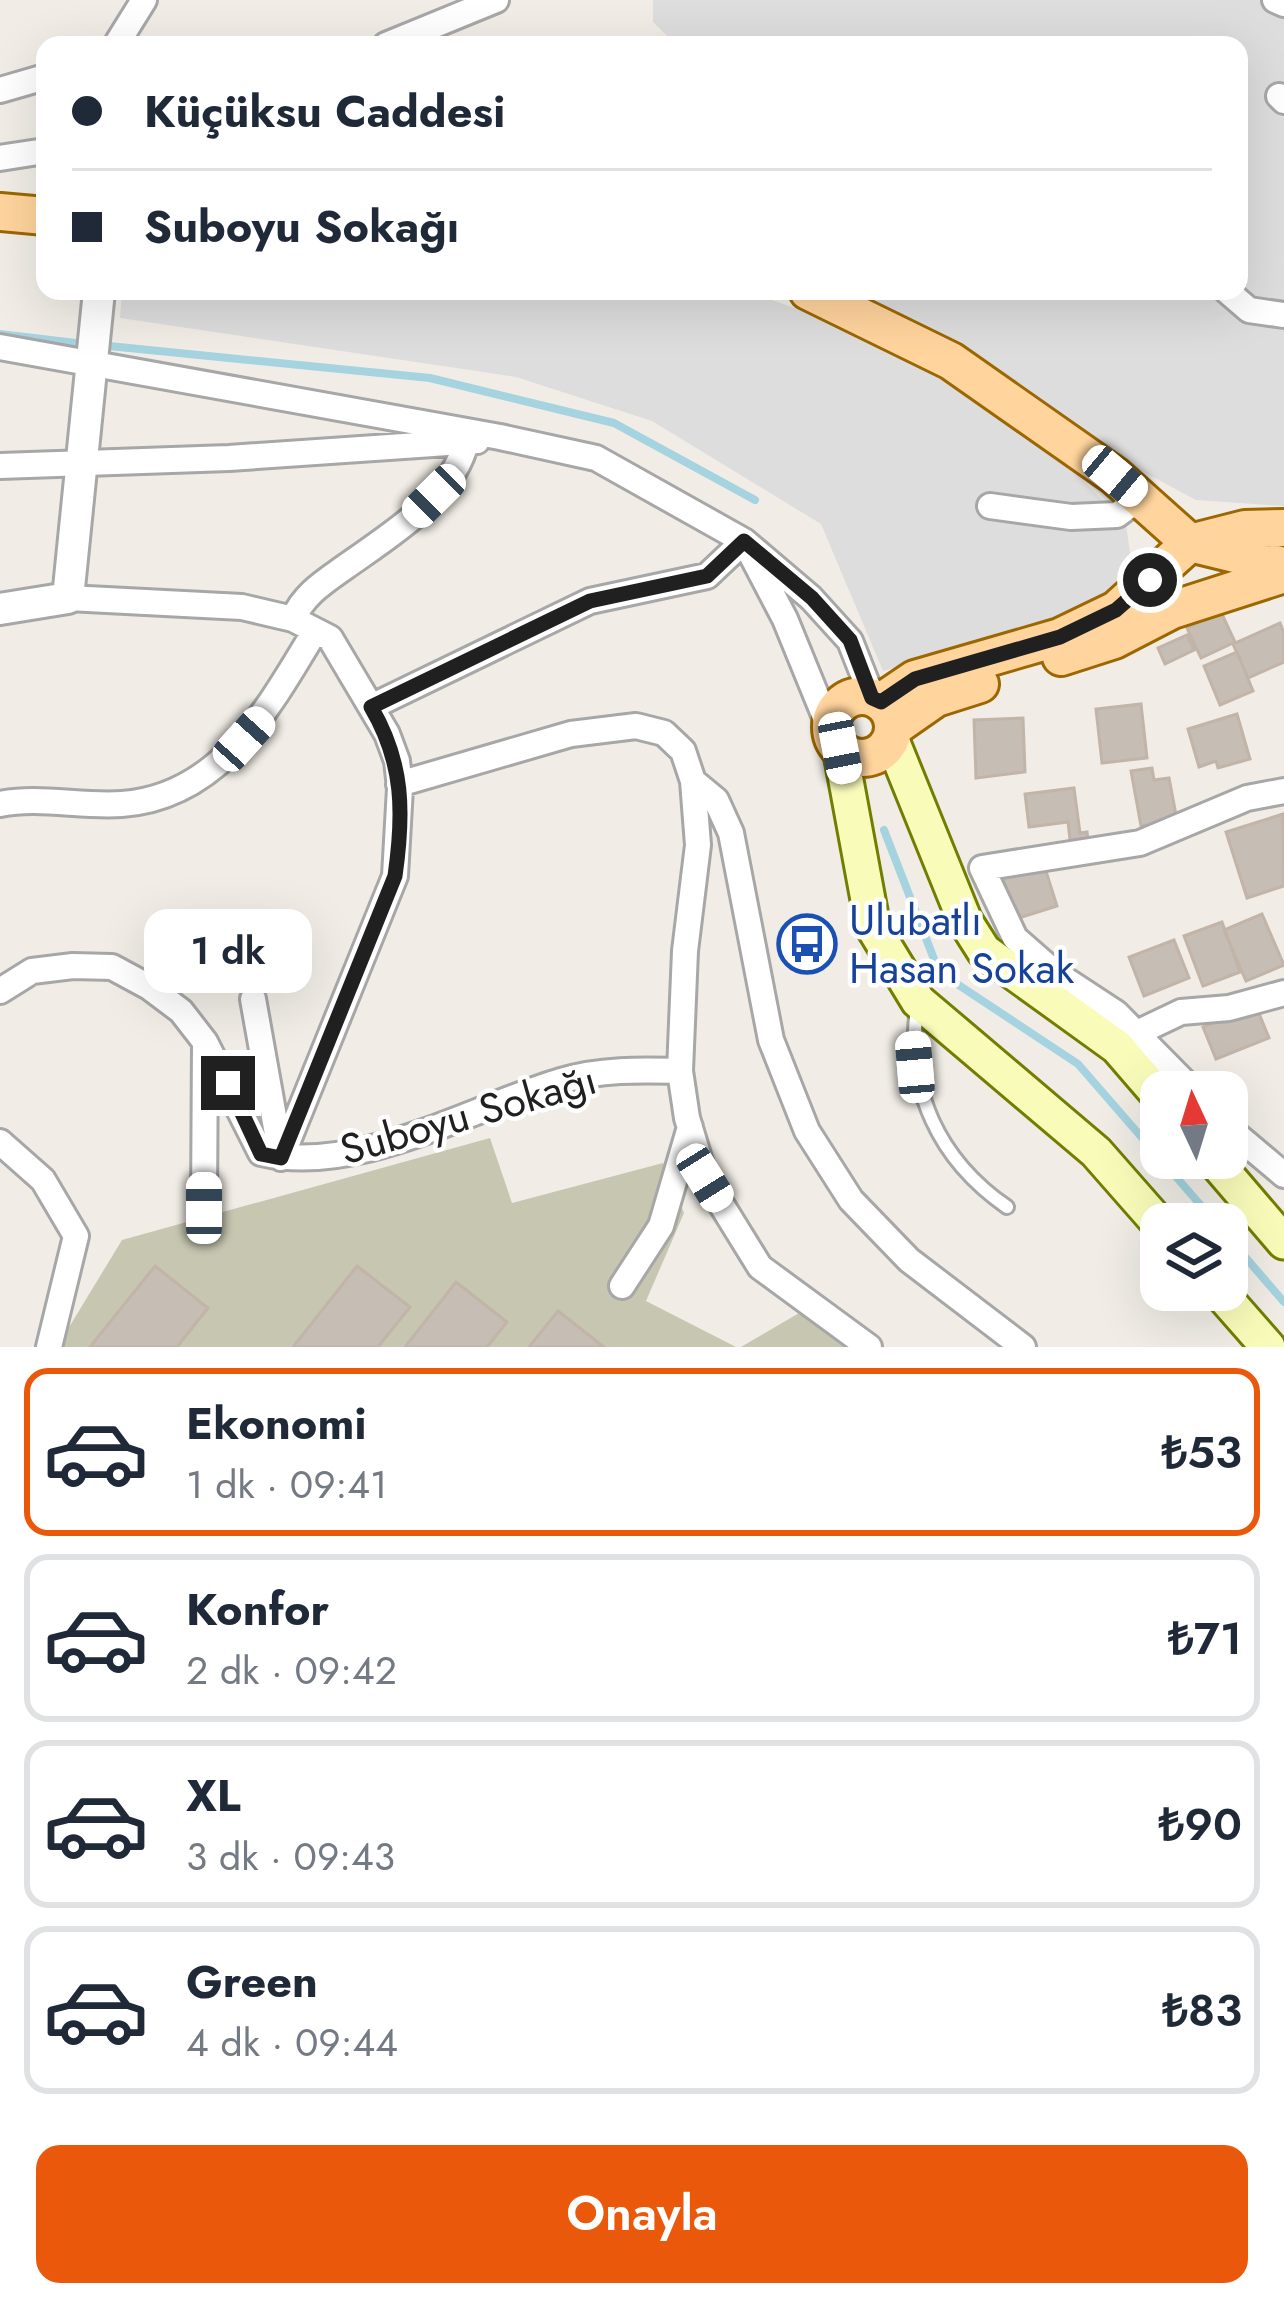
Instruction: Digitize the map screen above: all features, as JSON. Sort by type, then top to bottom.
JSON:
[{"type":"main road","points":[[0,212],[36,214]]},
{"type":"main road","points":[[826,300],[951,361],[1141,497],[1190,543],[1284,570]]},
{"type":"main road","points":[[1141,497],[1245,529]]},
{"type":"main road","points":[[1141,497],[1161,595]]},
{"type":"main road","points":[[1190,543],[1245,529],[1284,528]]},
{"type":"main road","points":[[884,717],[1114,640],[1192,571],[1190,543]]},
{"type":"main road","points":[[1161,595],[1284,570]]},
{"type":"main road","points":[[1140,1073],[1118,1047],[984,951],[964,921],[884,717],[852,698],[837,709],[832,719],[873,928],[918,1001],[1096,1152],[1141,1203]]},
{"type":"main road","points":[[837,743],[848,754],[868,757],[878,753],[884,717]]},
{"type":"main road","points":[[1230,1179],[1284,1242]]},
{"type":"main road","points":[[1236,1311],[1268,1347]]},
{"type":"street","points":[[122,36],[144,0]]},
{"type":"street","points":[[408,36],[496,0]]},
{"type":"street","points":[[1275,0],[1284,4]]},
{"type":"street","points":[[0,90],[36,80]]},
{"type":"street","points":[[0,158],[36,153]]},
{"type":"street","points":[[68,598],[98,300]]},
{"type":"street","points":[[1238,300],[1250,310],[1284,315]]},
{"type":"street","points":[[0,347],[94,347],[596,458],[744,541],[812,598],[850,640],[884,717]]},
{"type":"street","points":[[0,466],[500,437]]},
{"type":"street","points":[[0,804],[80,806],[157,800],[227,758],[261,719],[304,625],[314,590],[398,530],[434,496],[458,466],[466,442]]},
{"type":"street","points":[[990,506],[1071,517],[1118,515],[1141,497]]},
{"type":"street","points":[[371,707],[590,601],[707,576],[744,541]]},
{"type":"street","points":[[744,541],[785,619],[837,743]]},
{"type":"street","points":[[0,609],[68,598],[242,607],[304,625],[330,638],[371,707],[397,761],[395,876],[281,1158]]},
{"type":"street","points":[[399,784],[571,734],[636,726],[664,733],[683,752],[693,781],[698,844],[685,951],[680,1071],[705,1178],[760,1267],[869,1347]]},
{"type":"street","points":[[693,781],[716,800],[731,832],[771,1040],[807,1131],[850,1200],[909,1260],[1023,1347]]},
{"type":"street","points":[[1173,1071],[1116,1013],[1055,973],[1015,938],[982,868],[1140,843],[1247,798],[1284,791]]},
{"type":"street","name":"Suboyu Sokağı","points":[[0,991],[32,971],[112,967],[149,986],[181,1011],[206,1042],[261,1154],[281,1158],[341,1154],[408,1137],[566,1079],[630,1070],[680,1071]]},
{"type":"street","points":[[1137,1034],[1181,1012],[1229,1008],[1284,992]]},
{"type":"street","points":[[253,999],[281,1158]]},
{"type":"street","points":[[204,1208],[206,1042]]},
{"type":"street","points":[[622,1286],[661,1226],[690,1127]]},
{"type":"street","points":[[0,1142],[43,1180],[76,1236],[49,1347]]},
{"type":"street","points":[[1248,1144],[1284,1174]]},
{"type":"lane","points":[[918,1001],[915,1067],[929,1116],[953,1158],[1007,1207]]},
{"type":"shaded area","points":[[653,0],[1284,0],[1284,506],[1196,500],[1078,437],[968,354],[875,300],[1248,300],[1248,36],[667,36],[653,22]]},
{"type":"shaded area","points":[[121,300],[772,300],[857,330],[1030,425],[1126,525],[1133,572],[1085,609],[1003,638],[883,671],[821,524],[652,421],[516,377],[120,318]]},
{"type":"shaded area","points":[[490,1138],[512,1203],[663,1163],[684,1213],[646,1301],[736,1347],[57,1347],[122,1240]]},
{"type":"shaded area","points":[[823,1299],[867,1347],[741,1347]]},
{"type":"building","points":[[1221,612],[1235,642],[1201,658],[1187,628]]},
{"type":"building","points":[[1280,623],[1284,662],[1248,678],[1233,644]]},
{"type":"building","points":[[1187,635],[1194,650],[1165,664],[1158,648]]},
{"type":"building","points":[[1237,652],[1253,691],[1220,705],[1204,666]]},
{"type":"building","points":[[1141,704],[1147,758],[1102,763],[1096,709]]},
{"type":"building","points":[[1237,714],[1250,759],[1218,768],[1216,761],[1199,767],[1188,729]]},
{"type":"building","points":[[1023,718],[1025,772],[976,778],[974,720]]},
{"type":"building","points":[[1152,768],[1154,780],[1169,778],[1177,820],[1141,826],[1131,771]]},
{"type":"building","points":[[1074,788],[1080,833],[1087,832],[1089,846],[1071,849],[1068,822],[1029,827],[1025,794]]},
{"type":"building","points":[[1283,814],[1284,886],[1247,898],[1226,832]]},
{"type":"building","points":[[1044,865],[1057,906],[1022,917],[1012,908],[1003,878]]},
{"type":"building","points":[[1262,914],[1284,965],[1246,981],[1224,930]]},
{"type":"building","points":[[1222,922],[1240,972],[1203,986],[1184,936]]},
{"type":"building","points":[[1174,940],[1189,978],[1144,996],[1129,957]]},
{"type":"building","points":[[1256,1006],[1269,1038],[1216,1059],[1203,1027]]},
{"type":"building","points":[[155,1266],[208,1308],[177,1347],[90,1347]]},
{"type":"building","points":[[357,1266],[410,1307],[378,1347],[293,1347]]},
{"type":"building","points":[[456,1282],[507,1322],[487,1347],[405,1347]]},
{"type":"building","points":[[558,1311],[604,1347],[529,1347]]},
{"type":"waterway","points":[[0,334],[84,344]]},
{"type":"waterway","points":[[99,345],[430,378],[614,423],[755,500]]},
{"type":"waterway","points":[[884,830],[939,972],[1078,1064],[1199,1203]]},
{"type":"waterway","points":[[1248,1260],[1284,1302]]},
{"type":"place","name":"Ulubatlı Hasan Sokak","points":[[807,944]]},
{"type":"route","points":[[228,1083],[261,1154],[281,1158],[395,876],[397,761],[371,707],[590,601],[707,576],[744,541],[812,598],[850,640],[872,698],[881,702],[915,679],[1060,637],[1116,610],[1150,580]]}]
